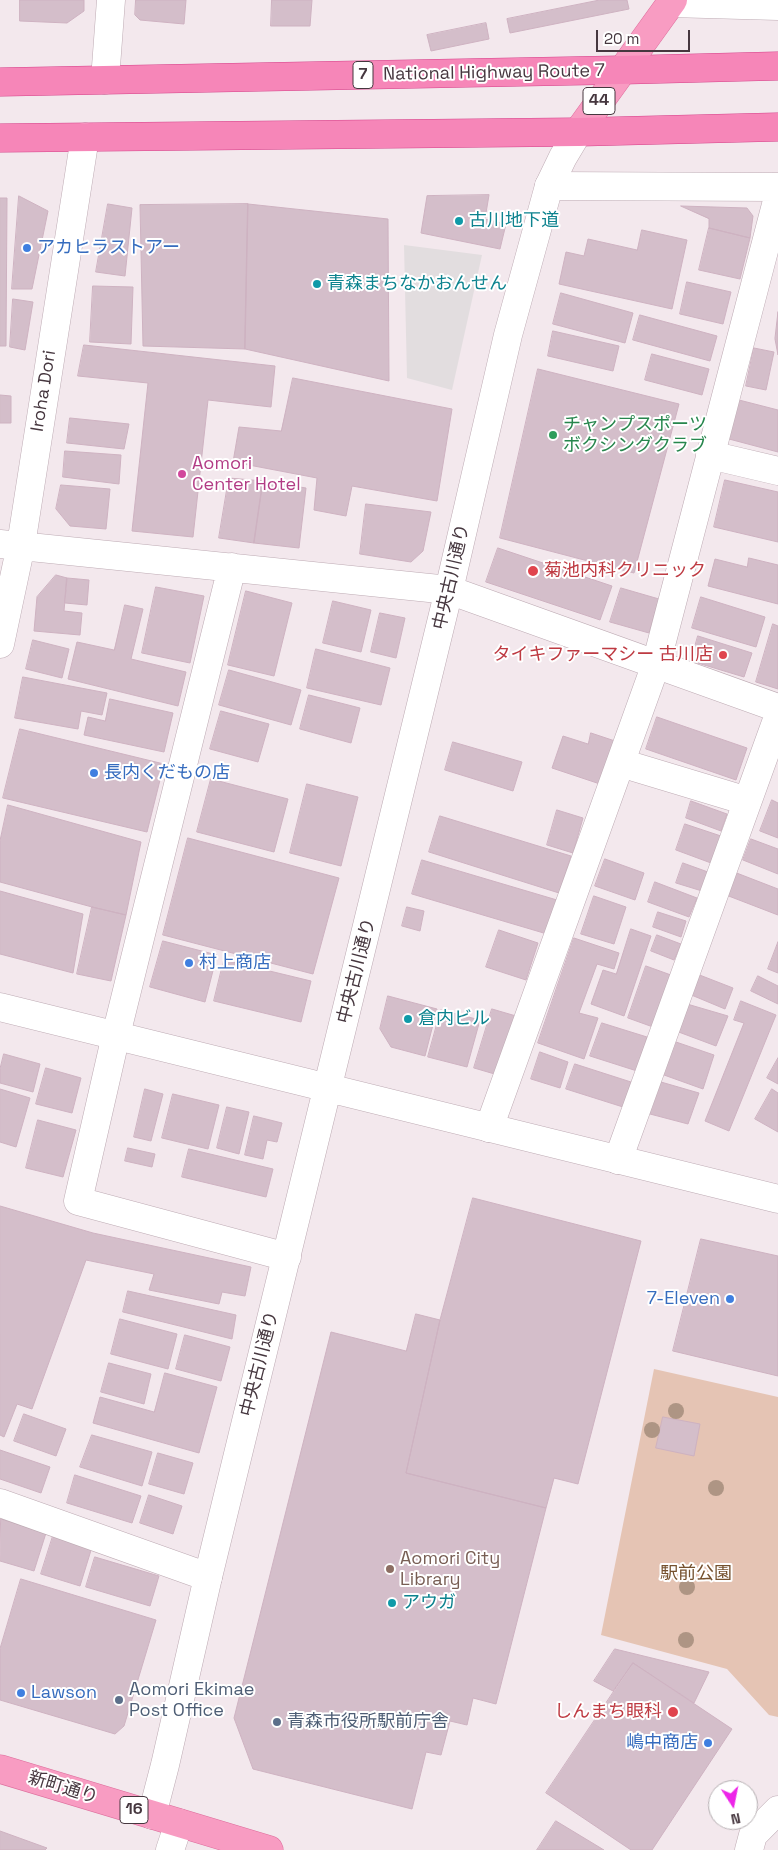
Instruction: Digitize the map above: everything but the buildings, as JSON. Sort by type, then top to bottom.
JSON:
[{"type":"highway","name":"National Highway Route 7","points":[[0,82],[778,66]]},
{"type":"highway","points":[[0,138],[578,132],[778,127]]},
{"type":"main road","name":"44","points":[[578,132],[672,2]]},
{"type":"main road","name":"新町通り","points":[[0,1769],[269,1850]]},
{"type":"street","points":[[106,80],[111,0]]},
{"type":"street","points":[[672,2],[778,6]]},
{"type":"street","name":"中央古川通り","points":[[152,1815],[449,590],[508,335],[549,186],[578,132]]},
{"type":"street","name":"Iroha Dori","points":[[0,644],[10,545],[85,137]]},
{"type":"street","points":[[549,186],[778,187]]},
{"type":"street","points":[[489,1128],[656,664],[778,197]]},
{"type":"street","points":[[710,455],[778,471]]},
{"type":"street","points":[[10,545],[449,590],[778,708]]},
{"type":"street","points":[[232,567],[116,1035],[78,1201],[287,1257]]},
{"type":"street","points":[[618,1160],[778,716]]},
{"type":"street","points":[[621,763],[747,801]]},
{"type":"street","points":[[0,1006],[778,1199]]},
{"type":"street","points":[[0,1503],[208,1578]]},
{"type":"street","points":[[749,1850],[753,1835],[778,1810]]},
{"type":"street","points":[[170,1850],[179,1823]]},
{"type":"green space","name":"駅前公園","points":[[654,1369],[778,1397],[778,1717],[769,1715],[727,1669],[601,1635]]},
{"type":"shaded area","points":[[404,245],[482,255],[452,390],[407,378]]},
{"type":"place","name":"古川地下道","points":[[459,221]]},
{"type":"place","name":"アカヒラストアー","points":[[27,248]]},
{"type":"place","name":"青森まちなかおんせん","points":[[317,284]]},
{"type":"place","name":"チャンプスポーツ ボクシングクラブ","points":[[553,435]]},
{"type":"place","name":"Aomori Center Hotel","points":[[182,474]]},
{"type":"place","name":"菊池内科クリニック","points":[[533,571]]},
{"type":"place","name":"タイキファーマシー 古川店","points":[[723,655]]},
{"type":"place","name":"長内くだもの店","points":[[94,773]]},
{"type":"place","name":"村上商店","points":[[189,963]]},
{"type":"place","name":"倉内ビル","points":[[408,1019]]},
{"type":"place","name":"7-Eleven","points":[[730,1299]]},
{"type":"place","name":"Aomori City Library","points":[[390,1569]]},
{"type":"place","name":"アウガ","points":[[392,1603]]},
{"type":"place","name":"Lawson","points":[[21,1693]]},
{"type":"place","name":"Aomori Ekimae Post Office","points":[[119,1700]]},
{"type":"place","name":"しんまち眼科","points":[[673,1712]]},
{"type":"place","name":"青森市役所駅前庁舎","points":[[277,1722]]},
{"type":"place","name":"嶋中商店","points":[[708,1743]]}]
